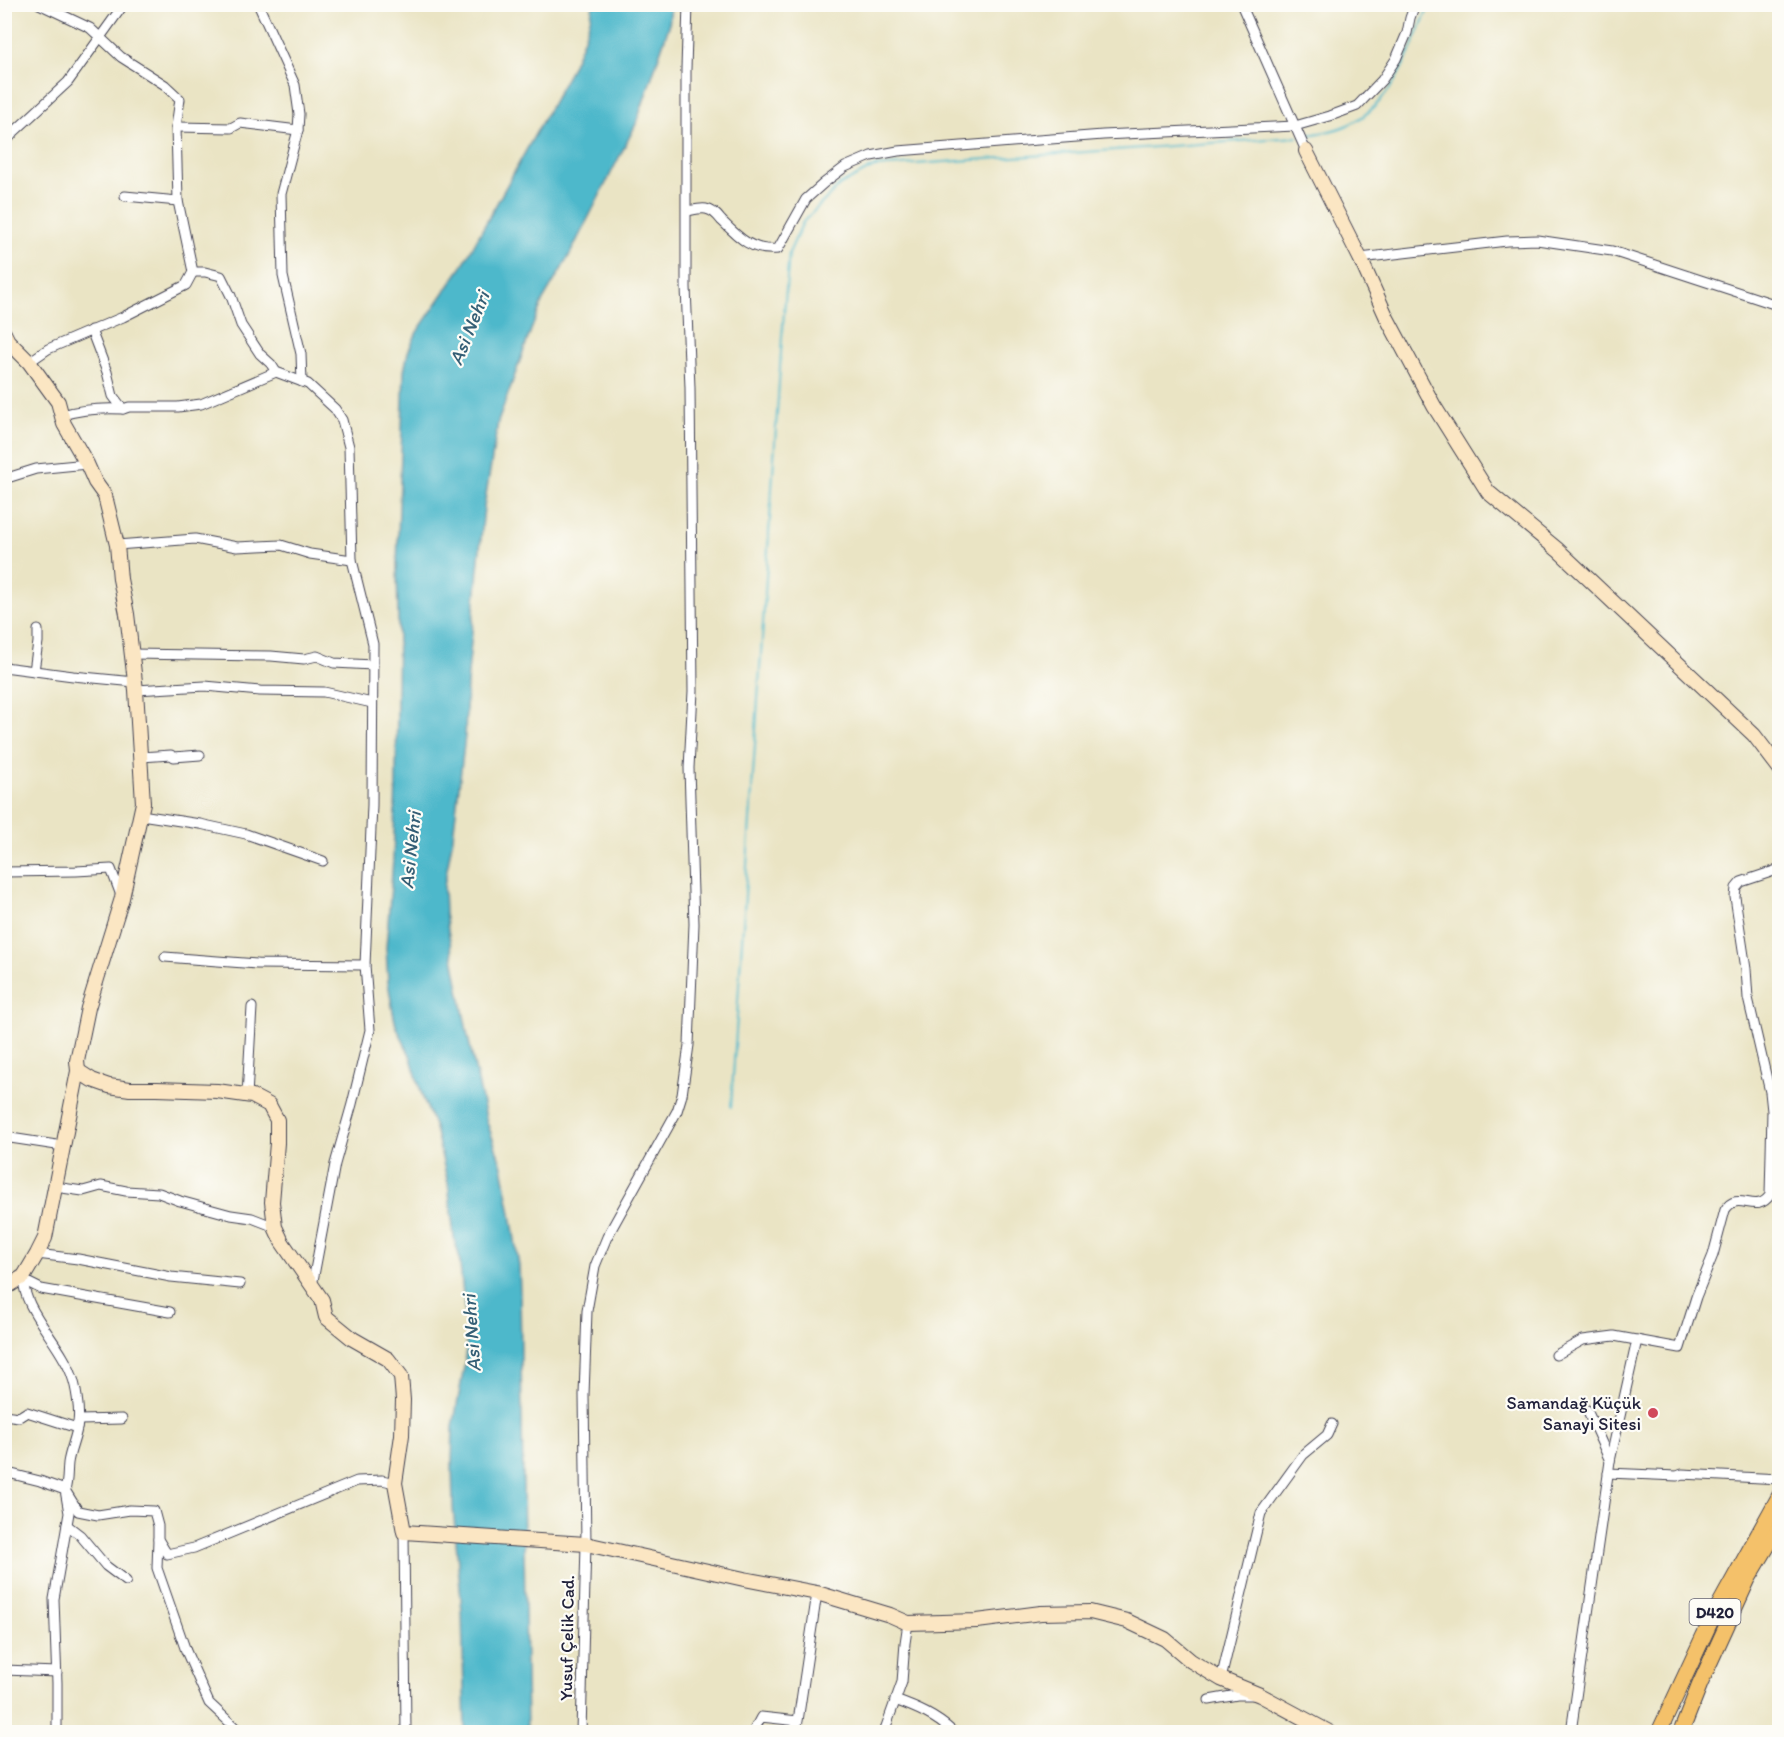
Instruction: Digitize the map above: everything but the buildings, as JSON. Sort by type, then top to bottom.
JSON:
[{"type":"main road","name":"D420","points":[[1659,1732],[1712,1618],[1779,1495]]},
{"type":"main road","name":"D420","points":[[1681,1732],[1700,1684],[1748,1579],[1779,1525]]},
{"type":"street","points":[[29,362],[48,349],[123,317],[186,285],[193,272],[178,201],[176,127],[180,99],[165,85],[121,57],[90,28],[39,4]]},
{"type":"street","points":[[4,144],[68,82],[124,4]]},
{"type":"street","points":[[258,4],[295,85],[299,114],[298,130],[281,194],[283,276],[301,354],[302,382]]},
{"type":"street","name":"Yusuf Çelik Cad.","points":[[581,1732],[580,1543],[584,1367],[587,1311],[592,1278],[614,1222],[677,1111],[682,1095],[689,1045],[694,924],[689,768],[693,691],[690,388],[686,287],[688,4]]},
{"type":"street","points":[[1241,4],[1294,126],[1360,258],[1387,318],[1434,406],[1488,492],[1558,550],[1754,735],[1779,769]]},
{"type":"street","points":[[687,211],[707,209],[717,215],[735,234],[753,246],[766,250],[778,249],[807,199],[845,167],[871,156],[898,151],[1103,135],[1294,126],[1330,116],[1357,105],[1382,80],[1396,59],[1407,33],[1415,4]]},
{"type":"street","points":[[176,127],[231,128],[240,123],[298,130]]},
{"type":"street","points":[[125,196],[178,201]]},
{"type":"street","points":[[1360,258],[1507,241],[1537,240],[1612,251],[1779,306]]},
{"type":"street","points":[[193,272],[221,276],[241,325],[260,354],[276,372],[308,384],[335,409],[342,420],[349,447],[352,560],[373,644],[372,805],[365,966],[370,1030],[335,1164],[312,1286]]},
{"type":"street","points":[[91,330],[113,396],[123,409]]},
{"type":"street","points":[[4,1289],[23,1278],[45,1238],[88,1008],[122,898],[143,803],[132,654],[117,545],[105,496],[64,424],[58,402],[29,362],[7,342]]},
{"type":"street","points":[[62,415],[94,409],[178,407],[201,404],[276,372]]},
{"type":"street","points":[[4,479],[36,470],[87,464]]},
{"type":"street","points":[[117,545],[195,539],[237,547],[281,545],[310,554],[352,560]]},
{"type":"street","points":[[34,671],[38,630]]},
{"type":"street","points":[[132,654],[271,656],[303,659],[316,656],[334,663],[373,666]]},
{"type":"street","points":[[4,667],[135,686],[205,686],[324,692],[372,703]]},
{"type":"street","points":[[141,757],[200,755]]},
{"type":"street","points":[[141,815],[246,834],[323,861]]},
{"type":"street","points":[[4,872],[111,869],[122,898]]},
{"type":"street","points":[[1556,1355],[1583,1340],[1614,1336],[1680,1348],[1729,1203],[1737,1201],[1760,1205],[1770,1196],[1772,1112],[1770,1092],[1748,998],[1735,897],[1736,888],[1741,882],[1779,869]]},
{"type":"street","points":[[165,957],[257,964],[365,966]]},
{"type":"street","points":[[247,1096],[252,1007]]},
{"type":"street","points":[[78,1071],[92,1080],[109,1086],[130,1089],[201,1090],[252,1096],[269,1105],[277,1120],[272,1202],[275,1227],[295,1262],[322,1300],[326,1317],[353,1339],[388,1359],[401,1376],[402,1435],[395,1483],[408,1532],[406,1732]]},
{"type":"street","points":[[4,1137],[63,1146]]},
{"type":"street","points":[[55,1187],[83,1191],[101,1186],[126,1191],[159,1193],[231,1215],[252,1218],[275,1227]]},
{"type":"street","points":[[37,1254],[171,1277],[240,1284]]},
{"type":"street","points":[[23,1278],[41,1288],[170,1312]]},
{"type":"street","points":[[23,1278],[23,1291],[72,1375],[78,1424],[68,1463],[68,1480],[65,1490],[74,1512],[67,1526],[54,1599],[57,1732]]},
{"type":"street","points":[[1571,1732],[1610,1461],[1637,1340]]},
{"type":"street","points":[[1587,1410],[1610,1461]]},
{"type":"street","points":[[4,1415],[19,1417],[27,1412],[78,1424],[122,1419]]},
{"type":"street","points":[[1221,1679],[1261,1513],[1303,1455],[1327,1435],[1332,1424]]},
{"type":"street","points":[[4,1472],[65,1490]]},
{"type":"street","points":[[1608,1473],[1779,1479]]},
{"type":"street","points":[[158,1539],[167,1554],[194,1548],[357,1480],[382,1480],[395,1483]]},
{"type":"street","points":[[74,1512],[98,1515],[130,1510],[154,1511],[158,1526],[157,1568],[186,1651],[209,1703],[240,1732]]},
{"type":"street","points":[[67,1526],[80,1535],[106,1566],[126,1581]]},
{"type":"street","points":[[408,1532],[580,1543],[817,1593],[890,1615],[908,1623],[977,1622],[1041,1613],[1090,1612],[1127,1621],[1165,1639],[1191,1661],[1221,1679],[1260,1695],[1329,1732]]},
{"type":"street","points":[[753,1732],[761,1717],[798,1721],[817,1593]]},
{"type":"street","points":[[884,1732],[902,1682],[904,1643],[908,1623]]},
{"type":"street","points":[[4,1670],[57,1672]]},
{"type":"street","points":[[1209,1700],[1237,1695],[1260,1695]]},
{"type":"street","points":[[895,1700],[940,1720],[952,1732]]},
{"type":"water","name":"Asi Nehri","points":[[593,5],[671,5],[669,26],[636,124],[568,258],[543,300],[498,422],[484,507],[467,684],[465,736],[453,837],[444,886],[445,914],[468,1037],[487,1122],[502,1166],[510,1208],[519,1266],[520,1293],[527,1732],[465,1732],[462,1611],[453,1506],[452,1463],[453,1427],[465,1362],[467,1334],[459,1255],[454,1238],[448,1183],[435,1128],[410,1055],[396,1026],[388,982],[386,948],[396,784],[397,565],[404,371],[408,352],[417,332],[461,268],[569,73],[586,31]]},
{"type":"waterway","points":[[1302,136],[1346,126],[1367,113],[1380,101],[1391,87],[1409,54],[1430,4]]},
{"type":"waterway","points":[[731,1107],[782,337],[789,253],[803,222],[840,185],[874,167],[1297,137]]},
{"type":"place","name":"Samandağ Küçük Sanayi Sitesi","points":[[1653,1413]]}]
